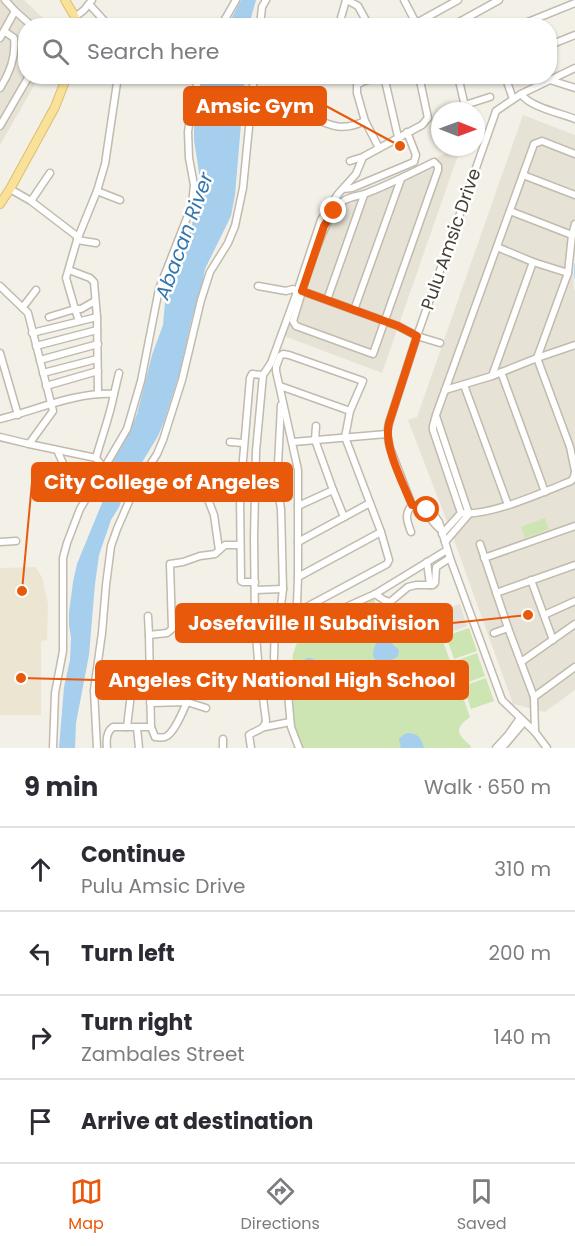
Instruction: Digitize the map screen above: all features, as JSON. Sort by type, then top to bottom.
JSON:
[{"type":"main road","points":[[64,0],[73,18]]},
{"type":"main road","points":[[0,204],[55,107],[65,84]]},
{"type":"street","points":[[5,0],[23,18]]},
{"type":"street","points":[[226,18],[236,0]]},
{"type":"street","points":[[261,18],[262,7],[266,0]]},
{"type":"street","points":[[341,18],[346,0],[358,6],[365,18]]},
{"type":"street","points":[[404,0],[411,18]]},
{"type":"street","points":[[423,18],[447,3],[459,0]]},
{"type":"street","points":[[466,18],[499,0]]},
{"type":"street","points":[[78,18],[91,2],[103,18]]},
{"type":"street","points":[[538,18],[575,3]]},
{"type":"street","points":[[0,38],[15,11]]},
{"type":"street","points":[[0,88],[13,61],[15,43],[14,38],[4,31]]},
{"type":"street","points":[[557,42],[575,34]]},
{"type":"street","name":"Pulu Amsic Drive","points":[[557,76],[575,68]]},
{"type":"street","points":[[557,82],[575,88]]},
{"type":"street","points":[[0,126],[24,84]]},
{"type":"street","points":[[79,321],[66,278],[97,191],[106,156],[117,84]]},
{"type":"street","points":[[53,748],[55,693],[63,651],[63,558],[80,509],[127,429],[141,381],[159,289],[192,205],[194,185],[189,158],[188,132],[197,84]]},
{"type":"street","points":[[97,748],[94,690],[109,555],[117,529],[134,490],[157,454],[166,432],[210,272],[228,243],[235,226],[243,188],[253,84]]},
{"type":"street","points":[[359,84],[357,93],[365,121],[379,148]]},
{"type":"street","points":[[384,84],[398,137]]},
{"type":"street","points":[[350,161],[363,157],[422,125],[428,118],[421,84]]},
{"type":"street","points":[[459,84],[464,102]]},
{"type":"street","points":[[508,84],[513,99]]},
{"type":"street","name":"Pulu Amsic Drive","points":[[387,434],[417,336],[495,114],[498,109],[513,99],[541,84]]},
{"type":"street","points":[[521,94],[531,103],[575,119]]},
{"type":"street","points":[[289,96],[314,109],[312,117],[341,128],[365,121]]},
{"type":"street","points":[[479,102],[490,97]]},
{"type":"street","points":[[343,189],[352,188],[414,162],[416,155],[406,132]]},
{"type":"street","points":[[465,514],[433,430],[436,415],[534,144],[542,141],[575,154]]},
{"type":"street","points":[[265,727],[257,644],[254,491],[255,451],[263,375],[271,363],[300,292],[324,226],[334,211],[347,199],[364,195],[434,162],[438,166],[373,354],[296,326],[293,321],[300,292],[321,220],[356,174],[363,157]]},
{"type":"street","points":[[31,201],[51,174]]},
{"type":"street","points":[[523,175],[575,195]]},
{"type":"street","points":[[354,310],[401,179]]},
{"type":"street","points":[[10,189],[31,201],[78,239],[96,243]]},
{"type":"street","points":[[97,191],[120,200]]},
{"type":"street","points":[[327,300],[364,195]]},
{"type":"street","points":[[510,211],[572,236]]},
{"type":"street","points":[[445,542],[465,514],[474,514],[508,505],[571,482],[574,477],[570,447],[537,358],[568,273],[575,224]]},
{"type":"street","points":[[497,247],[568,273]]},
{"type":"street","points":[[492,376],[533,262]]},
{"type":"street","points":[[69,270],[90,278],[94,282],[98,394]]},
{"type":"street","points":[[258,285],[286,291],[293,289],[440,343]]},
{"type":"street","points":[[0,286],[28,314],[51,404],[52,413],[29,444]]},
{"type":"street","points":[[22,307],[36,290]]},
{"type":"street","points":[[49,317],[81,309],[95,301]]},
{"type":"street","points":[[32,333],[97,317]]},
{"type":"street","points":[[36,346],[97,330]]},
{"type":"street","points":[[40,360],[98,344]]},
{"type":"street","points":[[445,390],[574,347]]},
{"type":"street","points":[[0,353],[18,415]]},
{"type":"street","points":[[283,354],[363,381],[350,411],[345,437],[381,532],[389,560],[387,564],[301,610],[297,604],[298,470],[280,386],[276,367],[283,354]]},
{"type":"street","points":[[43,373],[97,359]]},
{"type":"street","points":[[271,363],[281,406],[277,485],[281,518],[283,589],[275,626],[274,658]]},
{"type":"street","points":[[46,386],[98,371]]},
{"type":"street","points":[[501,372],[545,492]]},
{"type":"street","points":[[0,437],[98,460],[119,373]]},
{"type":"street","points":[[255,582],[241,581],[240,483],[250,378],[252,374],[263,375]]},
{"type":"street","points":[[464,385],[508,505]]},
{"type":"street","points":[[280,386],[350,411]]},
{"type":"street","points":[[0,419],[51,404],[98,394],[114,394]]},
{"type":"street","points":[[316,426],[315,440],[344,516]]},
{"type":"street","points":[[293,442],[387,434],[390,448],[412,505]]},
{"type":"street","points":[[570,447],[575,440]]},
{"type":"street","points":[[230,442],[243,443]]},
{"type":"street","points":[[57,450],[66,471],[63,474]]},
{"type":"street","points":[[134,490],[191,496],[201,494],[208,483],[240,483]]},
{"type":"street","points":[[204,489],[214,515],[219,550]]},
{"type":"street","points":[[298,506],[333,490]]},
{"type":"street","points":[[254,491],[278,491]]},
{"type":"street","points":[[298,542],[370,503]]},
{"type":"street","points":[[412,505],[421,506],[437,518],[499,692],[506,705],[535,732],[547,748]]},
{"type":"street","points":[[411,532],[406,516],[412,505]]},
{"type":"street","points":[[441,532],[457,523]]},
{"type":"street","points":[[484,558],[575,526]]},
{"type":"street","points":[[298,577],[381,532]]},
{"type":"street","points":[[0,542],[16,541]]},
{"type":"street","points":[[480,544],[534,697],[535,732]]},
{"type":"street","points":[[149,635],[166,633],[172,629],[170,564],[215,554],[225,545],[240,545]]},
{"type":"street","points":[[299,628],[375,594],[447,550]]},
{"type":"street","points":[[375,594],[390,602],[408,587],[435,583],[435,567],[450,558]]},
{"type":"street","points":[[427,562],[430,585]]},
{"type":"street","points":[[496,592],[575,566]]},
{"type":"street","points":[[531,580],[553,640]]},
{"type":"street","points":[[255,590],[283,589]]},
{"type":"street","points":[[544,615],[575,602]]},
{"type":"street","points":[[148,616],[151,727],[155,736],[166,737],[175,728],[187,702]]},
{"type":"street","points":[[521,662],[575,624]]},
{"type":"street","points":[[494,633],[508,628]]},
{"type":"street","points":[[534,697],[575,667]]},
{"type":"street","points":[[127,727],[132,685],[150,683]]},
{"type":"street","points":[[288,694],[290,722],[299,748]]},
{"type":"street","points":[[150,703],[187,702],[206,708]]},
{"type":"street","points":[[496,748],[522,720]]},
{"type":"street","points":[[502,748],[522,720]]},
{"type":"street","points":[[251,748],[249,735],[265,727],[290,722]]},
{"type":"street","points":[[107,748],[107,735],[111,728],[116,726],[151,727]]},
{"type":"street","points":[[137,728],[139,748]]},
{"type":"street","points":[[223,739],[223,748]]},
{"type":"shaded area","points":[[0,0],[24,0],[43,18],[18,18],[18,84],[35,84],[0,145]]},
{"type":"shaded area","points":[[523,115],[575,135],[575,237],[572,248],[575,291],[575,690],[545,712],[513,704],[408,420],[417,417]]},
{"type":"shaded area","points":[[440,156],[458,156],[382,373],[284,336],[326,222],[342,197],[366,191]]},
{"type":"shaded area","points":[[35,567],[42,577],[48,604],[47,640],[41,641],[41,715],[0,715],[0,568]]},
{"type":"shaded area","points":[[460,604],[467,626],[445,634],[437,612]]},
{"type":"green space","points":[[545,518],[549,529],[525,538],[521,527]]},
{"type":"green space","points":[[373,597],[382,620],[413,621],[419,633],[438,627],[470,717],[461,725],[459,732],[471,746],[470,748],[300,748],[291,720],[290,688],[293,654],[300,634]]},
{"type":"green space","points":[[469,628],[477,651],[454,659],[446,636]]},
{"type":"green space","points":[[477,653],[485,676],[463,684],[455,661]]},
{"type":"green space","points":[[486,678],[494,701],[471,709],[463,686]]},
{"type":"water","points":[[241,0],[256,0],[251,18],[232,18]]},
{"type":"water","points":[[202,84],[244,84],[235,195],[231,216],[205,269],[179,375],[164,422],[126,489],[111,520],[99,555],[89,655],[76,723],[75,748],[59,748],[64,687],[70,660],[69,613],[77,564],[102,503],[103,485],[108,469],[126,439],[137,414],[152,355],[163,325],[166,290],[200,199],[194,123]]},
{"type":"water","points":[[376,618],[381,622],[378,632],[381,639],[389,641],[399,650],[398,656],[391,660],[379,662],[374,657],[376,643],[368,626],[370,621]]},
{"type":"water","points":[[307,658],[315,660],[317,669],[315,688],[309,693],[303,690],[299,673],[301,662]]},
{"type":"water","points":[[407,733],[418,737],[424,748],[401,748],[399,739]]},
{"type":"waterway","points":[[575,264],[575,278]]},
{"type":"place","name":"Amsic Gym","points":[[400,146]]},
{"type":"place","name":"City College of Angeles","points":[[22,591]]},
{"type":"place","name":"Josefaville II Subdivision","points":[[528,615]]},
{"type":"place","name":"Angeles City National High School","points":[[21,678]]},
{"type":"route","points":[[334,211],[324,226],[302,291],[398,326],[417,336],[387,434],[390,448],[412,505],[421,506],[427,510]]},
{"type":"water label","name":"Abacan River","points":[[184,236]]}]
